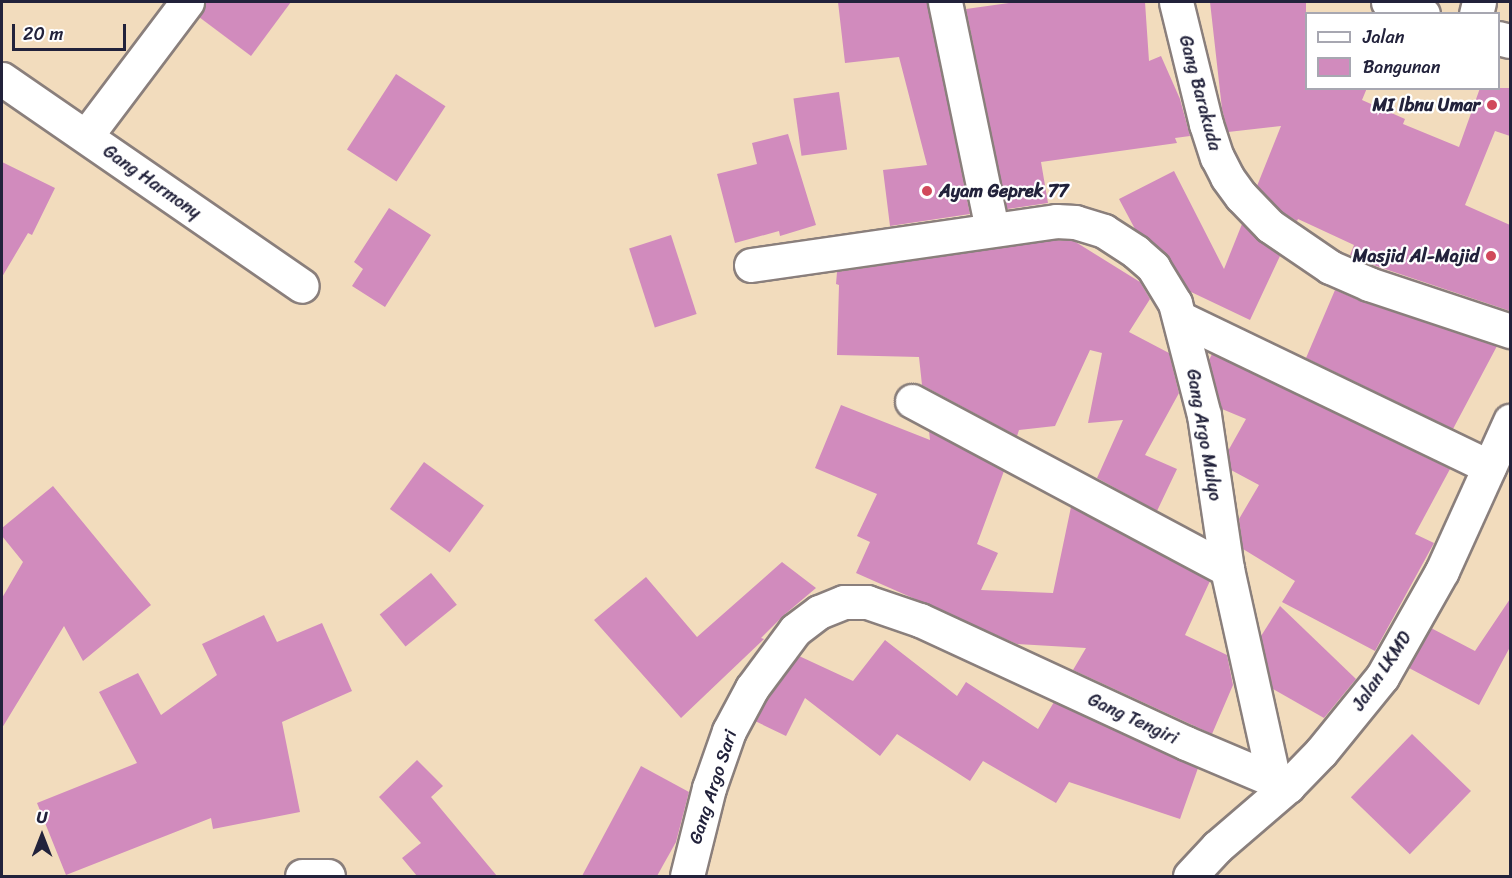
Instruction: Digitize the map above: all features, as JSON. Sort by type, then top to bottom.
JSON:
[{"type":"street","points":[[86,136],[187,2]]},
{"type":"street","points":[[945,2],[992,229]]},
{"type":"street","name":"Gang Barakuda","points":[[1176,2],[1206,124],[1217,157],[1227,177],[1241,196],[1270,226],[1330,267],[1380,288],[1510,332]]},
{"type":"street","points":[[1388,2],[1417,12]]},
{"type":"street","name":"Gang Harmony","points":[[2,79],[302,286]]},
{"type":"street","name":"Gang Argo Mulyo","points":[[751,266],[1056,221],[1075,222],[1104,231],[1136,252],[1153,267],[1166,284],[1180,318],[1204,415],[1227,569],[1281,784]]},
{"type":"street","points":[[1180,318],[1489,467]]},
{"type":"street","points":[[912,401],[1227,569]]},
{"type":"street","name":"Jalan LKMD","points":[[1190,876],[1281,784],[1329,743],[1382,677],[1442,571],[1510,421]]},
{"type":"street","name":"Gang Argo Sari","points":[[687,876],[709,788],[729,731],[752,688],[795,630],[809,618],[832,605],[844,602],[867,602],[920,620],[980,647]]},
{"type":"street","name":"Gang Tengiri","points":[[980,647],[1281,784]]},
{"type":"street","points":[[302,876],[328,876]]},
{"type":"building","points":[[205,2],[291,2],[251,56],[199,17]]},
{"type":"building","points":[[838,2],[927,2],[970,214],[890,226],[883,170],[927,165],[899,57],[845,63]]},
{"type":"building","points":[[1016,2],[1145,2],[1149,61],[1161,56],[1180,99],[1190,136],[1175,138],[1177,143],[1041,162],[1048,203],[1007,209],[966,9]]},
{"type":"building","points":[[1210,2],[1306,2],[1305,90],[1366,90],[1362,100],[1405,119],[1403,124],[1459,147],[1479,90],[1510,88],[1510,136],[1495,131],[1465,205],[1510,225],[1510,311],[1350,255],[1354,245],[1298,219],[1297,221],[1282,212],[1257,186],[1281,126],[1228,132],[1222,109]]},
{"type":"building","points":[[396,74],[445,106],[396,182],[347,149]]},
{"type":"building","points":[[839,92],[847,149],[802,156],[793,98]]},
{"type":"building","points":[[788,134],[816,225],[780,236],[779,231],[735,243],[717,174],[757,164],[752,143]]},
{"type":"building","points":[[2,162],[55,188],[32,235],[28,233],[2,277]]},
{"type":"building","points":[[1174,171],[1224,269],[1242,224],[1259,241],[1280,256],[1250,320],[1189,291],[1166,253],[1135,229],[1119,199]]},
{"type":"building","points":[[389,208],[431,235],[385,307],[352,286],[363,269],[354,262]]},
{"type":"building","points":[[671,235],[697,314],[655,328],[629,249]]},
{"type":"building","points":[[1054,240],[1074,241],[1140,282],[1150,299],[1129,332],[1169,353],[1179,393],[1145,455],[1177,469],[1157,511],[1097,478],[1123,420],[1088,423],[1102,353],[1090,350],[1055,426],[1019,430],[1017,436],[922,385],[919,357],[837,355],[839,285],[836,284],[837,272]]},
{"type":"building","points":[[1335,290],[1363,302],[1497,346],[1453,429],[1306,358]]},
{"type":"building","points":[[1212,354],[1450,469],[1415,534],[1434,543],[1375,651],[1282,602],[1295,581],[1243,549],[1239,519],[1259,485],[1231,470],[1228,451],[1246,419],[1222,409],[1209,360]]},
{"type":"building","points":[[841,405],[930,440],[929,431],[1004,471],[977,544],[998,553],[981,590],[1053,593],[1071,507],[1210,581],[1185,635],[1227,655],[1233,685],[1212,734],[1073,670],[1086,648],[1017,644],[856,573],[870,542],[857,536],[877,494],[815,468]]},
{"type":"building","points":[[424,462],[484,505],[450,552],[390,509]]},
{"type":"building","points":[[53,486],[151,605],[83,661],[64,626],[2,728],[2,598],[23,562],[2,536],[2,528]]},
{"type":"building","points":[[782,562],[816,588],[784,615],[761,638],[764,639],[681,718],[594,620],[646,577],[697,637]]},
{"type":"building","points":[[431,573],[457,605],[406,646],[380,615]]},
{"type":"building","points":[[1510,599],[1510,647],[1479,705],[1409,668],[1431,628],[1475,651]]},
{"type":"building","points":[[1280,606],[1356,679],[1324,718],[1273,689],[1261,636]]},
{"type":"building","points":[[264,615],[277,642],[322,623],[352,691],[282,722],[300,812],[213,829],[211,818],[66,875],[37,803],[137,763],[99,692],[138,673],[161,715],[217,675],[202,644]]},
{"type":"building","points":[[885,640],[957,696],[966,682],[1038,729],[1054,702],[1198,768],[1180,819],[1069,782],[1056,803],[983,761],[970,781],[897,734],[880,756],[805,698],[786,736],[755,721],[768,698],[799,656],[853,681]]},
{"type":"building","points":[[1412,734],[1471,791],[1410,854],[1351,797]]},
{"type":"building","points":[[417,760],[443,786],[431,797],[497,876],[417,876],[402,858],[421,843],[379,797]]},
{"type":"building","points":[[641,766],[689,792],[676,842],[657,876],[582,876]]},
{"type":"place","name":"MI Ibnu Umar","points":[[1492,105]]},
{"type":"place","name":"Ayam Geprek 77","points":[[927,191]]},
{"type":"place","name":"Masjid Al-Majid","points":[[1491,256]]}]
